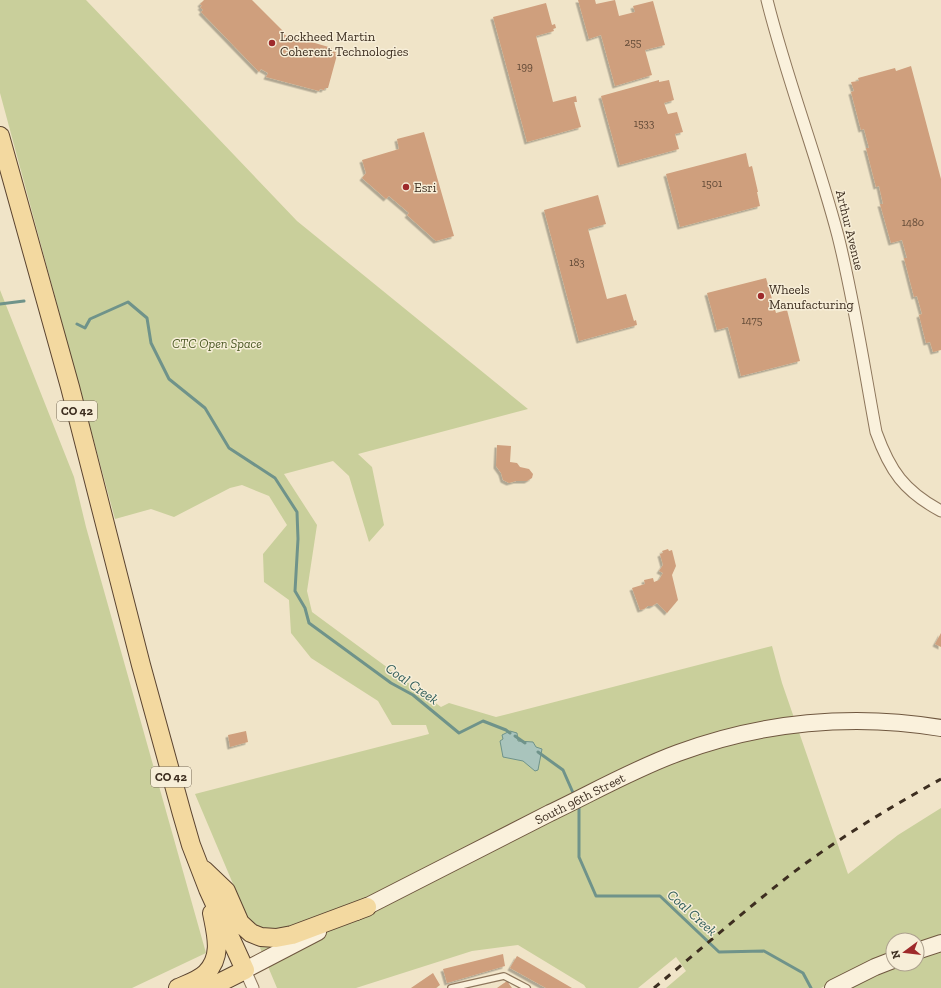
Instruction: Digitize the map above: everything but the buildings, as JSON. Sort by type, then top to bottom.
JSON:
[{"type":"main road","name":"CO 42","points":[[0,136],[72,394],[169,772],[191,845],[199,866],[245,970]]},
{"type":"main road","name":"South 96th Street","points":[[245,970],[496,840],[644,766],[701,744],[730,736],[789,725],[851,721],[880,721],[911,723],[941,728]]},
{"type":"main road","points":[[199,866],[226,891],[240,923],[251,933],[262,937],[276,938],[292,935],[367,907]]},
{"type":"main road","points":[[178,988],[206,973],[215,961],[218,948],[208,889]]},
{"type":"main road","points":[[925,948],[941,943]]},
{"type":"main road","points":[[833,988],[885,963]]},
{"type":"main road","points":[[208,988],[245,970]]},
{"type":"street","name":"Arthur Avenue","points":[[767,0],[794,94],[820,170],[838,237],[850,290],[876,432],[884,455],[896,475],[908,489],[927,504],[941,511]]},
{"type":"street","points":[[245,970],[253,988]]},
{"type":"lane","points":[[452,988],[504,976],[527,988]]},
{"type":"green space","name":"CTC Open Space","points":[[0,0],[86,0],[297,221],[528,409],[358,454],[372,467],[384,525],[369,542],[349,476],[333,461],[284,474],[317,525],[307,591],[312,612],[441,707],[449,703],[496,717],[772,646],[782,683],[848,874],[898,835],[941,808],[941,988],[842,988],[837,979],[821,988],[666,988],[686,971],[676,957],[638,988],[586,988],[584,985],[518,945],[472,951],[356,988],[277,988],[195,794],[429,734],[426,725],[392,725],[378,701],[311,658],[291,633],[289,600],[264,582],[263,554],[287,525],[269,496],[242,485],[230,488],[174,517],[151,509],[115,519],[0,93]]},
{"type":"green space","points":[[0,290],[74,477],[86,527],[206,953],[132,988],[0,988]]},
{"type":"water","points":[[510,731],[517,733],[518,741],[533,742],[536,747],[542,749],[538,770],[535,771],[523,761],[503,757],[500,741],[503,739],[502,735]]},
{"type":"waterway","name":"Coal Creek","points":[[0,304],[24,301]]},
{"type":"waterway","name":"Coal Creek","points":[[77,324],[85,328],[90,319],[128,302],[147,318],[151,343],[169,379],[205,408],[229,448],[275,478],[297,512],[298,539],[295,591],[305,608],[309,623],[391,683],[413,695],[459,733],[483,721],[510,733]]},
{"type":"waterway","name":"Coal Creek","points":[[515,736],[525,743]]},
{"type":"waterway","name":"Coal Creek","points":[[538,752],[563,770],[574,795]]},
{"type":"waterway","name":"Coal Creek","points":[[578,804],[579,857],[596,896],[660,896],[719,952],[764,951],[803,973],[811,988]]},
{"type":"railway","points":[[654,988],[790,875],[864,824],[941,779]]},
{"type":"place","name":"Lockheed Martin Coherent Technologies","points":[[272,43]]},
{"type":"place","name":"Esri","points":[[406,187]]},
{"type":"place","name":"Wheels Manufacturing","points":[[761,296]]}]
